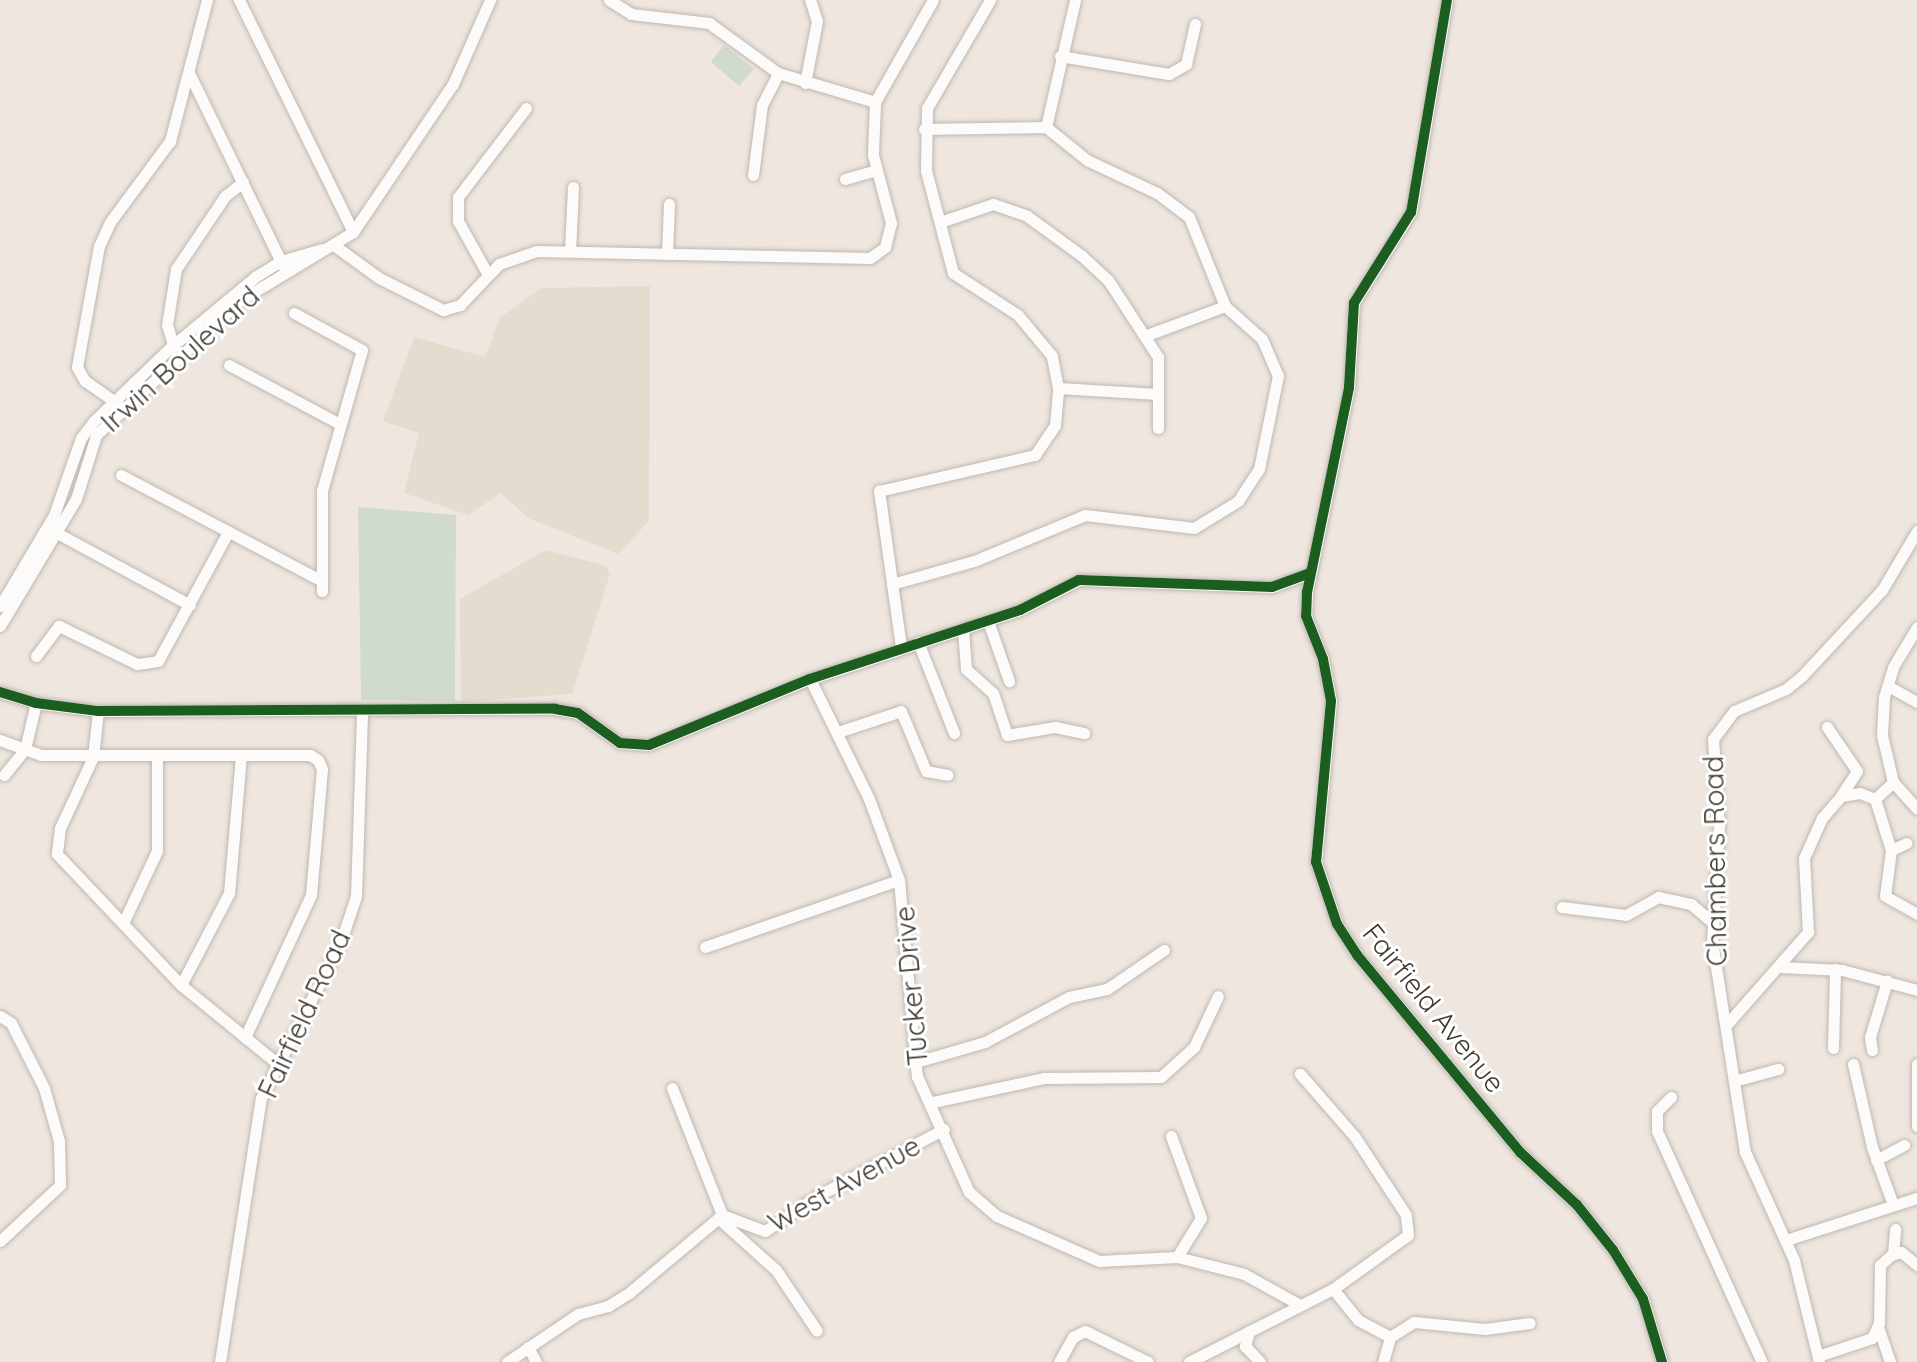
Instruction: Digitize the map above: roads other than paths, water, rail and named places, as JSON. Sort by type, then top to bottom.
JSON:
[{"type":"street","points":[[118,404],[85,381],[77,367],[99,246],[110,222],[170,141],[207,0]]},
{"type":"street","points":[[239,0],[353,232]]},
{"type":"street","name":"Irwin Boulevard","points":[[0,626],[7,602],[59,517],[77,469],[118,404],[175,350],[283,265],[331,248],[353,232],[453,84],[490,0]]},
{"type":"street","points":[[609,0],[631,14],[709,23],[778,73],[875,102]]},
{"type":"street","points":[[805,83],[817,21],[810,0]]},
{"type":"street","points":[[331,248],[379,278],[443,310],[460,305],[487,273],[526,254],[570,251],[870,258],[885,247],[891,223],[876,170],[875,102],[933,0]]},
{"type":"street","points":[[901,647],[879,491],[1035,455],[1055,425],[1058,388],[1043,341],[989,293],[953,273],[926,171],[924,129],[927,108],[990,0]]},
{"type":"street","points":[[1046,127],[1075,0]]},
{"type":"street","name":"Fairfield Avenue","points":[[1447,0],[1411,212],[1354,303],[1349,388],[1310,573],[1306,616],[1323,659],[1331,701],[1316,862],[1337,924],[1521,1153],[1606,1240],[1643,1299],[1662,1362]]},
{"type":"street","points":[[1060,56],[1169,74],[1186,64],[1195,24]]},
{"type":"street","points":[[189,73],[283,265]]},
{"type":"street","points":[[753,175],[762,105],[778,73]]},
{"type":"street","points":[[487,273],[458,221],[458,197],[526,108]]},
{"type":"street","points":[[892,584],[945,571],[1085,515],[1194,528],[1238,501],[1259,469],[1278,376],[1262,339],[1225,306],[1189,217],[1157,193],[1087,160],[1046,127],[924,129]]},
{"type":"street","points":[[845,179],[876,170]]},
{"type":"street","points":[[175,350],[167,325],[176,269],[225,196],[243,182]]},
{"type":"street","points":[[570,251],[573,187]]},
{"type":"street","points":[[667,254],[669,204]]},
{"type":"street","points":[[940,222],[993,204],[1027,216],[1108,280],[1147,335],[1158,357],[1158,428]]},
{"type":"street","points":[[1147,335],[1225,306]]},
{"type":"street","points":[[121,475],[322,586],[322,490],[338,423],[362,350],[294,313]]},
{"type":"street","points":[[229,365],[338,423]]},
{"type":"street","points":[[1058,388],[1158,394]]},
{"type":"street","name":"Irwin Boulevard","points":[[7,602],[57,533],[59,517]]},
{"type":"street","points":[[36,656],[59,626],[137,664],[158,661],[228,532]]},
{"type":"street","points":[[57,533],[190,605]]},
{"type":"street","name":"Chambers Road","points":[[1818,1359],[1786,1240],[1752,1174],[1734,1081],[1727,1024],[1714,961],[1719,815],[1713,739],[1717,728],[1734,711],[1786,689],[1802,676],[1882,590],[1916,540]]},
{"type":"street","points":[[0,692],[36,703],[98,711],[555,709],[578,713],[620,743],[649,745],[810,679],[988,621],[1079,580],[1272,587],[1310,573]]},
{"type":"street","points":[[988,621],[1009,681]]},
{"type":"street","points":[[1917,627],[1893,667],[1882,735],[1893,782],[1917,809]]},
{"type":"street","points":[[963,629],[966,669],[993,693],[1007,735],[1055,727],[1084,733]]},
{"type":"street","points":[[918,642],[954,733]]},
{"type":"street","name":"Tucker Drive","points":[[810,679],[838,732],[885,836],[899,880],[917,1076],[933,1102],[963,1182],[977,1201],[997,1216],[1099,1261],[1177,1257],[1244,1274],[1300,1305]]},
{"type":"street","points":[[1888,686],[1917,702]]},
{"type":"street","points":[[4,775],[25,749],[36,703]]},
{"type":"street","points":[[98,711],[93,757],[56,840],[57,854],[124,921],[181,985],[278,1064]]},
{"type":"street","points":[[838,732],[901,711],[926,771],[948,775]]},
{"type":"street","name":"Fairfield Road","points":[[220,1362],[261,1098],[341,941],[356,896],[362,712]]},
{"type":"street","points":[[1727,1024],[1781,967],[1808,932],[1804,858],[1822,818],[1857,771],[1827,727]]},
{"type":"street","points":[[0,740],[25,749],[93,757],[310,755],[322,769],[311,895],[245,1037]]},
{"type":"street","points":[[181,985],[229,893],[241,756]]},
{"type":"street","points":[[124,921],[157,851],[157,757]]},
{"type":"street","points":[[1875,799],[1893,782]]},
{"type":"street","points":[[1841,796],[1860,793],[1875,799]]},
{"type":"street","points":[[1875,799],[1891,850],[1885,896],[1917,914]]},
{"type":"street","points":[[1891,850],[1907,843]]},
{"type":"street","points":[[705,947],[899,880]]},
{"type":"street","points":[[1562,907],[1626,915],[1658,897],[1691,904],[1714,924]]},
{"type":"street","points":[[916,1062],[955,1054],[1005,1034],[1069,997],[1107,989],[1164,950]]},
{"type":"street","points":[[1781,967],[1835,969],[1917,990]]},
{"type":"street","points":[[1833,1048],[1835,969]]},
{"type":"street","points":[[1872,1050],[1870,1037],[1887,981]]},
{"type":"street","points":[[933,1102],[1044,1078],[1161,1077],[1194,1047],[1218,996]]},
{"type":"street","points":[[0,1016],[11,1023],[44,1088],[59,1141],[60,1185],[0,1241]]},
{"type":"street","points":[[1853,1064],[1876,1160],[1892,1202]]},
{"type":"street","points":[[1917,1064],[1917,1126]]},
{"type":"street","points":[[1734,1081],[1778,1069]]},
{"type":"street","points":[[1189,1362],[1249,1331],[1276,1321],[1333,1289],[1404,1240],[1409,1221],[1355,1137],[1300,1074]]},
{"type":"street","points":[[672,1088],[720,1217],[776,1270],[817,1331]]},
{"type":"street","points":[[1671,1097],[1657,1111],[1657,1131],[1762,1362]]},
{"type":"street","name":"West Avenue","points":[[720,1217],[765,1231],[819,1195],[944,1129]]},
{"type":"street","points":[[1171,1136],[1201,1218],[1177,1257]]},
{"type":"street","points":[[1876,1160],[1904,1145]]},
{"type":"street","points":[[1786,1240],[1892,1202],[1917,1198]]},
{"type":"street","points":[[507,1362],[578,1314],[608,1306],[630,1292],[720,1217]]},
{"type":"street","points":[[1890,1362],[1878,1327],[1880,1265],[1893,1254],[1895,1229]]},
{"type":"street","points":[[1893,1254],[1912,1257],[1917,1265]]},
{"type":"street","points":[[1333,1289],[1358,1320],[1390,1337]]},
{"type":"street","points":[[1383,1362],[1390,1337],[1424,1320],[1485,1329],[1530,1323]]},
{"type":"street","points":[[1818,1359],[1872,1338],[1878,1327]]},
{"type":"street","points":[[1059,1362],[1073,1337],[1085,1331],[1148,1362]]},
{"type":"street","points":[[1249,1331],[1245,1346],[1260,1362]]},
{"type":"street","points":[[528,1347],[536,1362]]}]
